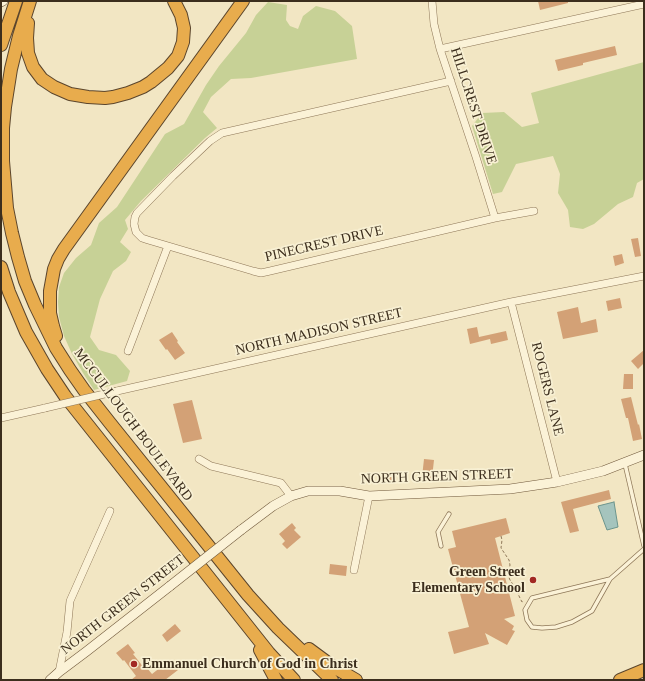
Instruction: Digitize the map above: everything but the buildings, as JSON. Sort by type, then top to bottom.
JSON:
[{"type":"highway","points":[[1,45],[16,1]]},
{"type":"highway","points":[[30,3],[27,45],[30,60],[37,73],[48,83],[61,91],[80,96],[105,98],[128,93],[143,87],[158,78],[174,62],[180,50],[184,35],[184,28],[181,15],[174,1]]},
{"type":"highway","points":[[70,370],[58,343],[50,313],[50,286],[58,259],[74,234],[243,1]]},
{"type":"highway","name":"MCCULLOUGH BOULEVARD","points":[[30,3],[14,53],[7,91],[3,139],[4,182],[7,208],[18,257],[25,281],[35,305],[56,348],[70,370],[106,418],[235,580],[278,628],[332,680]]},
{"type":"highway","points":[[1,268],[17,313],[26,332],[47,369],[65,396],[269,653],[294,680]]},
{"type":"highway","points":[[235,580],[278,622],[307,647],[332,666],[356,680]]},
{"type":"highway","points":[[246,624],[276,680]]},
{"type":"highway","points":[[620,680],[644,670]]},
{"type":"street","name":"HILLCREST DRIVE","points":[[432,1],[434,24],[440,49],[495,218]]},
{"type":"street","points":[[440,49],[644,4]]},
{"type":"street","name":"PINECREST DRIVE","points":[[451,81],[227,132],[218,136],[210,141],[173,176],[137,213],[134,224],[136,232],[148,240],[253,271],[265,272],[534,210]]},
{"type":"street","points":[[128,351],[168,246]]},
{"type":"street","name":"NORTH MADISON STREET","points":[[1,418],[511,302],[644,276]]},
{"type":"street","name":"ROGERS LANE","points":[[511,302],[557,482]]},
{"type":"street","name":"NORTH GREEN STREET","points":[[50,680],[58,672],[241,530],[273,506],[291,496],[308,491],[340,491],[369,496],[510,489],[557,482],[603,471],[644,455]]},
{"type":"street","points":[[199,459],[211,466],[281,483],[291,496]]},
{"type":"street","points":[[354,570],[369,496]]},
{"type":"street","points":[[58,672],[67,632],[70,602],[110,511]]},
{"type":"lane","points":[[624,463],[644,546]]},
{"type":"lane","points":[[441,546],[438,532],[448,514]]},
{"type":"lane","points":[[610,579],[532,598],[525,610],[528,620],[532,627],[556,627],[572,622],[592,611],[610,579],[644,549]]},
{"type":"path","points":[[500,536],[502,540],[501,548],[510,564],[508,575],[510,580],[522,602],[526,598]]},
{"type":"green space","points":[[268,2],[287,5],[286,20],[290,26],[298,29],[303,16],[316,6],[335,11],[352,26],[357,59],[251,78],[231,79],[211,97],[203,112],[217,128],[141,201],[125,220],[128,229],[120,242],[131,252],[126,261],[113,271],[100,299],[90,337],[99,350],[116,355],[130,371],[127,381],[94,390],[72,354],[64,336],[59,317],[59,287],[64,273],[76,258],[91,245],[99,223],[117,207],[165,134],[184,124],[206,85],[219,66],[246,33],[256,15]]},
{"type":"green space","points":[[644,62],[644,179],[637,183],[633,197],[618,204],[594,224],[583,229],[570,227],[568,210],[558,193],[560,174],[553,156],[516,164],[502,192],[493,194],[472,126],[482,113],[504,112],[522,127],[539,123],[531,93]]},
{"type":"water","points":[[614,502],[618,527],[607,530],[598,506]]},
{"type":"place","name":"Green Street Elementary School","points":[[533,580]]},
{"type":"place","name":"Emmanuel Church of God in Christ","points":[[134,664]]}]
